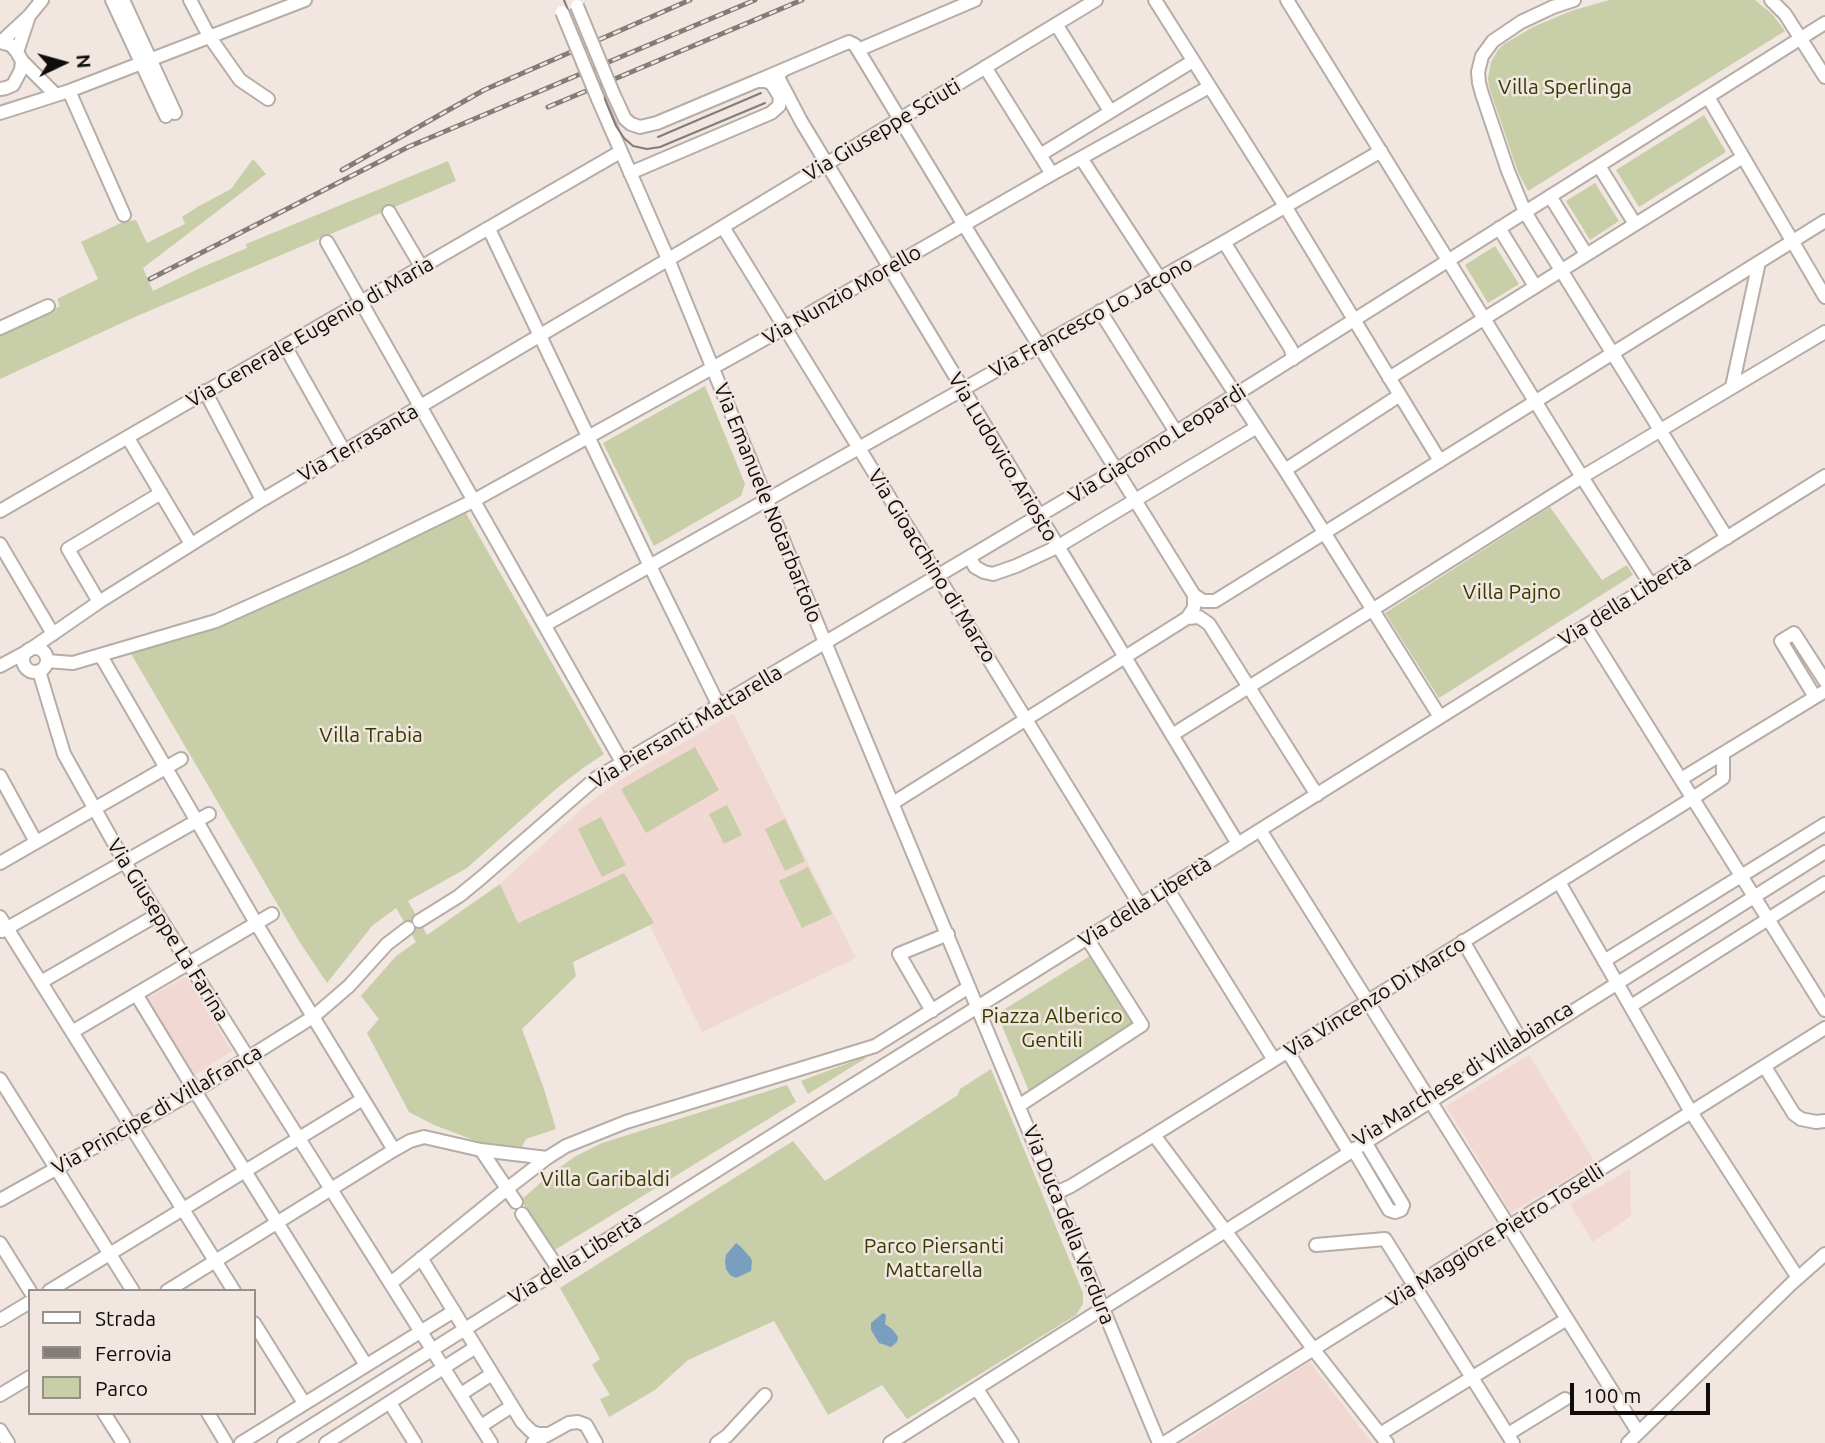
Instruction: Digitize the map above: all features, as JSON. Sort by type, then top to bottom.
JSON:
[{"type":"street","points":[[0,42],[29,16],[42,0]]},
{"type":"street","points":[[112,0],[146,61]]},
{"type":"street","points":[[123,0],[170,115]]},
{"type":"street","points":[[190,0],[209,36],[240,80],[268,99]]},
{"type":"street","points":[[266,0],[270,13]]},
{"type":"street","points":[[858,50],[975,0]]},
{"type":"street","name":"Via Giuseppe Sciuti","points":[[668,259],[1096,0]]},
{"type":"street","points":[[1155,0],[1285,206],[1440,461]]},
{"type":"street","points":[[1287,0],[1651,585]]},
{"type":"street","points":[[1574,0],[1537,15],[1499,36],[1482,56],[1478,72],[1479,83],[1508,171],[1525,212],[1727,538]]},
{"type":"street","points":[[1771,0],[1785,15],[1825,77]]},
{"type":"street","points":[[0,113],[63,93],[299,1]]},
{"type":"street","points":[[575,3],[625,119],[644,127],[844,44],[855,45],[1135,501],[1194,595],[1203,601],[1215,601],[1325,534],[1825,221]]},
{"type":"street","name":"Via Emanuele Notarbartolo","points":[[559,6],[668,259],[978,1006]]},
{"type":"street","points":[[2,91],[18,79],[29,16]]},
{"type":"street","name":"Via Giacomo Leopardi","points":[[826,643],[1116,470],[1825,23]]},
{"type":"street","points":[[1056,24],[1110,111]]},
{"type":"street","points":[[0,42],[11,45],[20,57],[63,93],[124,215]]},
{"type":"street","points":[[1040,155],[1193,61]]},
{"type":"street","points":[[985,67],[1052,174]]},
{"type":"street","name":"Via Ludovico Ariosto","points":[[785,69],[779,74],[779,79],[801,121],[1238,844]]},
{"type":"street","points":[[757,81],[772,84],[780,97],[779,106],[771,113]]},
{"type":"street","name":"Via Nunzio Morello","points":[[43,666],[73,663],[101,656],[216,621],[352,560],[473,501],[1209,87]]},
{"type":"street","points":[[1708,97],[1825,297]]},
{"type":"street","points":[[630,173],[780,110],[787,111],[801,121]]},
{"type":"street","name":"Via Francesco Lo Jacono","points":[[545,625],[1381,151]]},
{"type":"street","name":"Via Generale Eugenio di Maria","points":[[0,512],[620,152]]},
{"type":"street","points":[[1389,378],[1743,157]]},
{"type":"street","points":[[1081,158],[1257,427],[1440,717]]},
{"type":"street","points":[[1599,166],[1635,223]]},
{"type":"street","points":[[1550,196],[1586,254]]},
{"type":"street","points":[[389,212],[422,268]]},
{"type":"street","name":"Via Gioacchino di Marzo","points":[[723,227],[1140,905]]},
{"type":"street","points":[[489,229],[719,706]]},
{"type":"street","points":[[1499,229],[1535,286]]},
{"type":"street","points":[[327,242],[622,762]]},
{"type":"street","points":[[1224,242],[1291,349],[1293,359]]},
{"type":"street","name":"Via Terrasanta","points":[[0,666],[28,651],[99,602],[262,500],[668,259]]},
{"type":"street","points":[[1732,387],[1759,262]]},
{"type":"street","points":[[0,328],[48,306]]},
{"type":"street","points":[[1100,311],[1176,432]]},
{"type":"street","points":[[1172,735],[1582,477],[1825,332]]},
{"type":"street","points":[[285,346],[344,451]]},
{"type":"street","points":[[205,391],[262,500]]},
{"type":"street","points":[[1284,470],[1400,395]]},
{"type":"street","points":[[970,558],[975,567],[984,572],[993,573],[1016,566],[1057,547],[1257,427]]},
{"type":"street","points":[[128,438],[191,544]]},
{"type":"street","name":"Via della Libertà","points":[[284,1443],[1825,476]]},
{"type":"street","points":[[99,602],[68,549],[161,493]]},
{"type":"street","points":[[0,544],[53,634]]},
{"type":"street","points":[[893,803],[1187,618],[1194,608],[1194,595]]},
{"type":"street","points":[[1209,624],[1215,601]]},
{"type":"street","points":[[1187,618],[1199,617],[1209,624],[1317,795]]},
{"type":"street","points":[[1585,626],[1825,1010]]},
{"type":"street","name":"Via Piersanti Mattarella","points":[[313,1017],[349,986],[387,944],[481,878],[595,779],[826,643]]},
{"type":"street","points":[[39,648],[45,653],[43,666],[31,671],[25,666],[23,658],[31,649],[39,648]]},
{"type":"street","points":[[101,656],[256,923],[394,1150]]},
{"type":"street","name":"Via Giuseppe La Farina","points":[[43,666],[64,754],[93,809],[157,915],[491,1443]]},
{"type":"street","points":[[1681,779],[1822,692]]},
{"type":"street","name":"Via Vincenzo Di Marco","points":[[1056,1193],[1288,1052],[1693,798],[1723,778],[1723,754]]},
{"type":"street","points":[[0,863],[181,759]]},
{"type":"street","points":[[0,776],[36,842]]},
{"type":"street","points":[[209,814],[2,926],[41,982],[233,1289]]},
{"type":"street","points":[[1604,961],[1825,824]]},
{"type":"street","points":[[1260,830],[1638,1432]]},
{"type":"street","name":"Via Marchese di Villabianca","points":[[1753,895],[1825,846]]},
{"type":"street","name":"Via Marchese di Villabianca","points":[[890,1443],[977,1389],[1102,1305],[1825,852]]},
{"type":"street","points":[[1559,882],[1691,1112],[1798,1278]]},
{"type":"street","points":[[1631,1006],[1825,883]]},
{"type":"street","points":[[1167,888],[1274,1060]]},
{"type":"street","points":[[41,982],[157,915]]},
{"type":"street","points":[[72,1032],[272,915]]},
{"type":"street","points":[[932,1011],[899,954],[948,934]]},
{"type":"street","points":[[1020,1105],[1142,1025],[1087,938]]},
{"type":"street","points":[[1463,942],[1521,1041]]},
{"type":"street","points":[[391,1283],[508,1188],[566,1146],[626,1122],[875,1046],[970,987]]},
{"type":"street","points":[[136,994],[366,1365]]},
{"type":"street","name":"Via Duca della Verdura","points":[[978,1006],[1162,1443]]},
{"type":"street","name":"Via Principe di Villafranca","points":[[0,1200],[195,1091],[313,1017]]},
{"type":"street","name":"Via Maggiore Pietro Toselli","points":[[1162,1443],[1825,1028]]},
{"type":"street","points":[[1288,1052],[1390,1210],[1395,1212],[1403,1205],[1365,1142]]},
{"type":"street","points":[[1765,1067],[1794,1114],[1801,1119],[1825,1121]]},
{"type":"street","points":[[0,1079],[132,1289]]},
{"type":"street","points":[[52,1289],[363,1099]]},
{"type":"street","name":"Via Marchese di Villabianca","points":[[1350,1150],[1429,1099]]},
{"type":"street","points":[[1154,1135],[1383,1438],[1473,1377],[1567,1319]]},
{"type":"street","points":[[170,1289],[410,1140],[424,1137],[481,1150],[547,1158]]},
{"type":"street","points":[[481,1150],[559,1270]]},
{"type":"street","points":[[1316,1245],[1385,1239],[1510,1439],[1565,1399]]},
{"type":"street","points":[[0,1242],[29,1289]]},
{"type":"street","points":[[1628,1443],[1825,1254]]},
{"type":"street","points":[[421,1258],[527,1428],[539,1434],[548,1434]]},
{"type":"street","points":[[0,1320],[28,1303]]},
{"type":"street","points":[[241,1443],[454,1311]]},
{"type":"street","points":[[256,1326],[304,1404]]},
{"type":"street","points":[[328,1442],[476,1347]]},
{"type":"street","points":[[461,1394],[492,1374]]},
{"type":"street","points":[[0,1395],[28,1378]]},
{"type":"street","points":[[977,1389],[1012,1443]]},
{"type":"street","points":[[717,1443],[727,1436],[765,1395]]},
{"type":"street","points":[[390,1403],[415,1443]]},
{"type":"street","points":[[481,1426],[512,1406]]},
{"type":"street","points":[[105,1415],[123,1443]]},
{"type":"street","points":[[209,1415],[226,1443]]},
{"type":"street","points":[[533,1443],[569,1423],[578,1422],[586,1425],[596,1443]]},
{"type":"street","points":[[0,1430],[8,1443]]},
{"type":"shaded area","points":[[733,713],[856,958],[702,1032],[624,873],[518,923],[500,884],[581,809],[617,782]]},
{"type":"shaded area","points":[[186,977],[232,1051],[195,1075],[147,998]]},
{"type":"shaded area","points":[[1529,1055],[1595,1162],[1511,1213],[1446,1106]]},
{"type":"shaded area","points":[[1630,1169],[1631,1216],[1593,1242],[1570,1204]]},
{"type":"shaded area","points":[[1310,1362],[1372,1443],[1183,1443]]},
{"type":"green space","name":"Villa Sperlinga","points":[[1609,0],[1755,0],[1772,14],[1785,31],[1528,191],[1518,172],[1489,87],[1491,62],[1504,44],[1533,27],[1571,11]]},
{"type":"green space","points":[[1704,115],[1726,152],[1639,207],[1616,170]]},
{"type":"green space","points":[[253,159],[266,174],[143,268],[153,291],[247,248],[246,244],[448,161],[456,181],[137,316],[0,379],[0,334],[60,306],[57,299],[98,279],[81,242],[123,222],[136,220],[147,243],[185,224],[182,217],[231,189]]},
{"type":"green space","points":[[1595,183],[1619,221],[1590,240],[1566,201]]},
{"type":"green space","points":[[1495,246],[1519,284],[1488,303],[1465,265]]},
{"type":"green space","points":[[705,386],[745,484],[741,496],[654,546],[603,443]]},
{"type":"green space","name":"Villa Pajno","points":[[1550,507],[1602,580],[1627,565],[1633,575],[1439,698],[1385,613]]},
{"type":"green space","name":"Villa Trabia","points":[[464,510],[604,754],[557,788],[467,868],[408,901],[427,935],[500,884],[518,923],[624,873],[654,923],[573,962],[576,976],[522,1029],[556,1129],[526,1139],[522,1147],[487,1145],[434,1125],[409,1112],[367,1033],[379,1019],[361,996],[396,956],[416,942],[396,908],[372,926],[327,983],[299,941],[130,652],[204,631]]},
{"type":"green space","points":[[695,747],[719,790],[646,833],[621,789]]},
{"type":"green space","points":[[727,805],[742,835],[724,844],[709,814]]},
{"type":"green space","points":[[601,817],[626,865],[602,877],[578,829]]},
{"type":"green space","points":[[785,819],[805,861],[785,871],[765,829]]},
{"type":"green space","points":[[808,867],[832,914],[802,928],[779,881]]},
{"type":"green space","name":"Piazza Alberico Gentili","points":[[1090,956],[1132,1023],[1029,1091],[997,1014]]},
{"type":"green space","points":[[866,1058],[808,1094],[801,1081]]},
{"type":"green space","name":"Parco Piersanti Mattarella","points":[[991,1069],[1083,1293],[1083,1304],[1076,1315],[907,1419],[882,1385],[828,1415],[774,1321],[688,1360],[655,1390],[609,1417],[600,1399],[610,1395],[592,1365],[600,1359],[560,1288],[793,1141],[825,1181],[958,1095],[960,1089]]},
{"type":"green space","name":"Villa Garibaldi","points":[[787,1085],[796,1102],[553,1251],[521,1200],[553,1172],[602,1143]]},
{"type":"water","points":[[736,1243],[752,1261],[751,1271],[736,1278],[726,1269],[725,1261],[726,1255]]},
{"type":"water","points":[[883,1313],[886,1315],[885,1324],[898,1337],[891,1347],[879,1343],[871,1330],[871,1323]]},
{"type":"tram line","points":[[564,0],[616,126],[633,146],[647,149],[660,147],[765,103]]},
{"type":"tram line","points":[[658,137],[761,93]]},
{"type":"railway","points":[[342,170],[484,90],[690,0]]},
{"type":"railway","points":[[150,279],[408,147],[755,0]]},
{"type":"railway","points":[[548,107],[802,0]]}]
